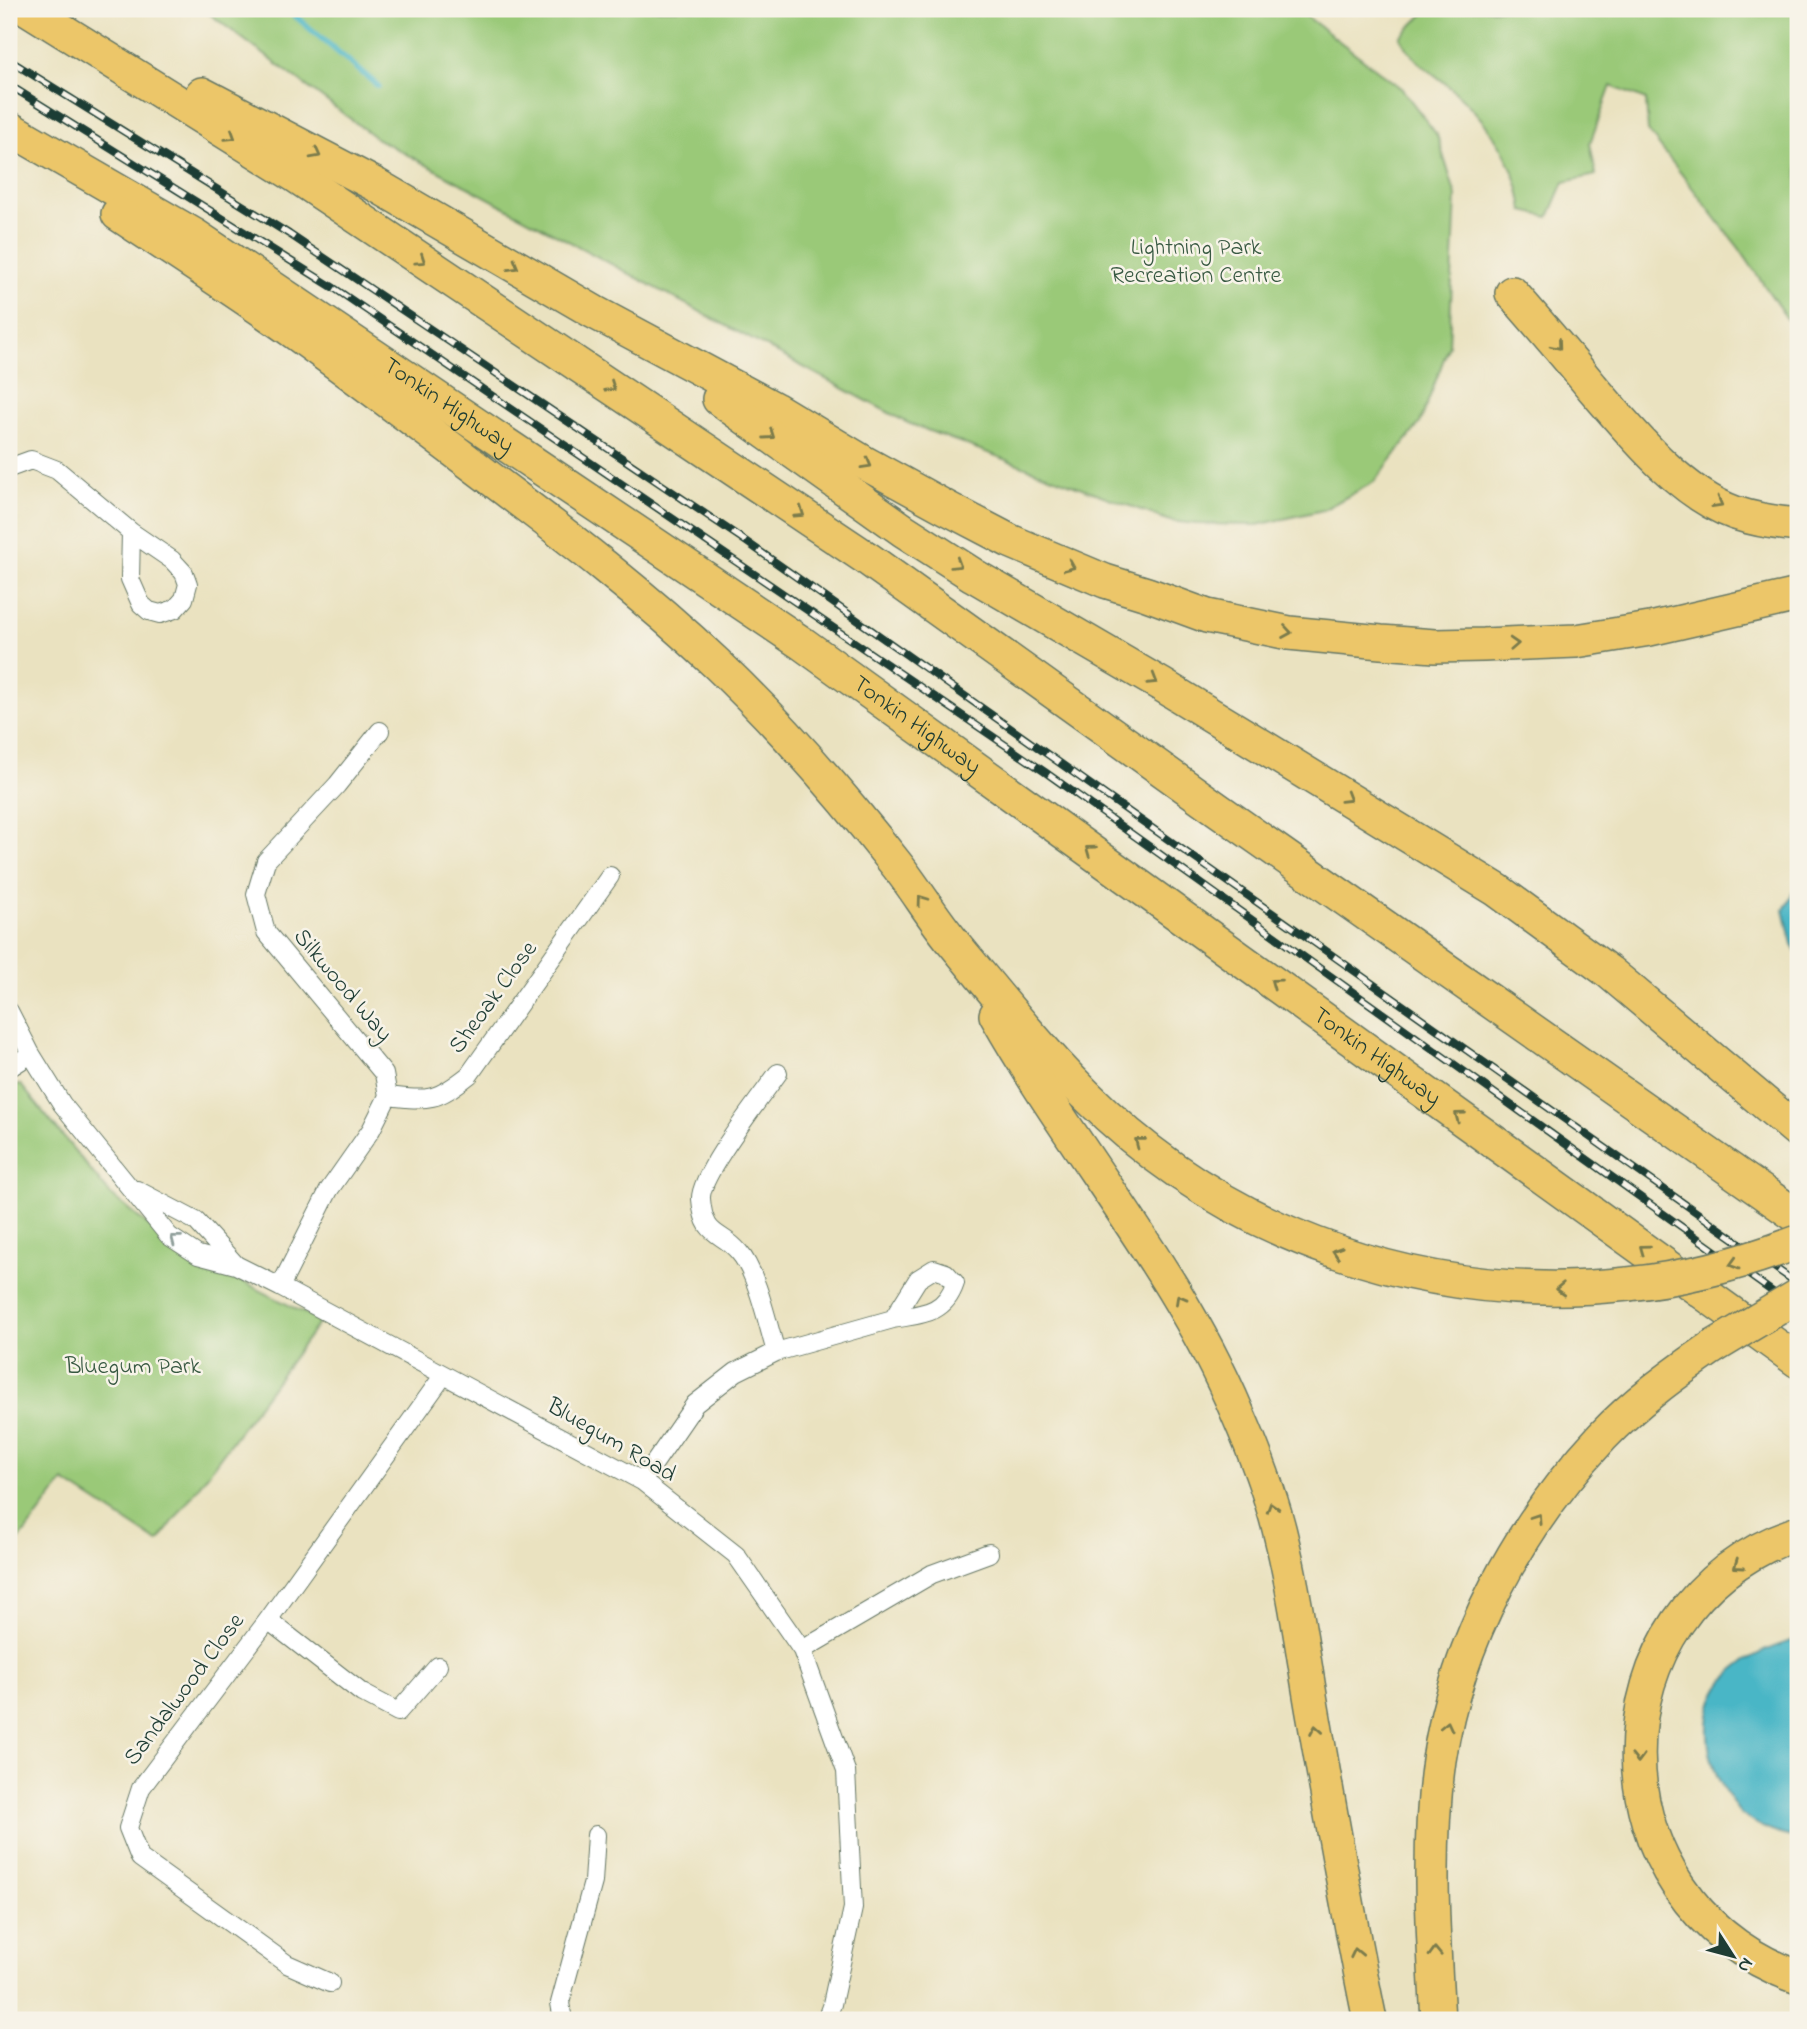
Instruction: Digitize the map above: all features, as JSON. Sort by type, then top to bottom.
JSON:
[{"type":"highway","points":[[28,9],[296,176],[868,559],[1217,809],[1798,1217]]},
{"type":"highway","points":[[39,9],[376,185],[594,312],[775,409],[863,463],[1010,541],[1105,581],[1207,616],[1289,633],[1435,646],[1483,645],[1588,639],[1650,629],[1798,595]]},
{"type":"highway","name":"Tonkin Highway","points":[[9,128],[194,235],[803,644],[1798,1361]]},
{"type":"highway","points":[[9,141],[289,329],[584,549],[653,606],[720,667],[800,750],[899,868],[957,947],[1061,1068],[1125,1132],[1170,1167],[1208,1191],[1268,1224],[1363,1261],[1429,1277],[1485,1286],[1542,1289],[1628,1284],[1710,1270],[1798,1242]]},
{"type":"highway","points":[[1512,293],[1669,471],[1697,492],[1734,512],[1769,522],[1798,525]]},
{"type":"highway","points":[[594,312],[903,530],[1497,890],[1609,972],[1798,1130]]},
{"type":"highway","points":[[957,947],[1021,1060],[1175,1289],[1237,1411],[1262,1475],[1283,1541],[1348,1915],[1370,2020]]},
{"type":"highway","points":[[1438,2020],[1432,1831],[1440,1758],[1456,1687],[1481,1618],[1514,1552],[1555,1491],[1612,1427],[1657,1386],[1713,1347],[1798,1296]]},
{"type":"highway","points":[[1798,1533],[1763,1548],[1734,1567],[1707,1589],[1684,1615],[1665,1645],[1651,1677],[1642,1711],[1638,1745],[1638,1780],[1645,1815],[1656,1848],[1672,1879],[1692,1907],[1717,1932],[1745,1952],[1776,1969],[1798,1977]]},
{"type":"street","points":[[9,468],[31,460],[57,470],[131,532],[172,560],[184,573],[188,584],[184,599],[175,609],[160,614],[149,611],[141,604],[130,579],[131,532]]},
{"type":"street","name":"Silkwood Way","points":[[380,731],[337,785],[266,861],[256,894],[266,932],[384,1074],[388,1096]]},
{"type":"street","name":"Sheoak Close","points":[[388,1096],[421,1100],[445,1094],[470,1075],[610,876]]},
{"type":"street","name":"Bluegum Road","points":[[9,1011],[31,1054],[62,1104],[169,1236],[198,1255],[236,1265],[280,1287],[642,1481],[736,1555],[802,1650],[846,1771],[853,1908],[826,2020]]},
{"type":"street","points":[[9,1068],[31,1054]]},
{"type":"street","points":[[776,1352],[751,1274],[739,1252],[708,1229],[700,1197],[713,1165],[778,1073]]},
{"type":"street","points":[[280,1287],[329,1190],[371,1130],[388,1096]]},
{"type":"street","name":"Bluegum Road","points":[[131,1186],[196,1222],[236,1265]]},
{"type":"street","points":[[642,1481],[695,1404],[736,1372],[776,1352],[893,1319]]},
{"type":"street","name":"Sandalwood Close","points":[[330,1983],[287,1964],[140,1858],[128,1828],[141,1788],[268,1620],[443,1376]]},
{"type":"street","points":[[802,1650],[932,1574],[989,1553]]},
{"type":"street","points":[[268,1620],[362,1692],[398,1712],[438,1667]]},
{"type":"street","points":[[563,2020],[560,2003],[593,1882],[596,1835]]},
{"type":"green space","name":"Lightning Park Recreation Centre","points":[[203,9],[1297,9],[1402,89],[1437,135],[1456,196],[1449,345],[1420,423],[1374,482],[1323,510],[1257,525],[1170,521],[908,423],[376,138]]},
{"type":"green space","points":[[1429,9],[1798,9],[1798,335],[1739,248],[1648,131],[1646,100],[1611,86],[1590,143],[1596,175],[1564,182],[1549,217],[1523,211],[1514,174],[1506,156],[1485,124],[1459,96],[1415,58],[1400,37]]},
{"type":"green space","name":"Bluegum Park","points":[[9,1085],[21,1085],[110,1194],[184,1255],[209,1264],[320,1321],[158,1542],[64,1481],[14,1547],[9,1546]]},
{"type":"water","points":[[1798,883],[1798,954],[1792,944],[1784,910]]},
{"type":"water","points":[[1798,1639],[1798,1838],[1770,1830],[1740,1813],[1715,1771],[1708,1738],[1708,1721],[1711,1705],[1728,1676],[1752,1657]]},
{"type":"waterway","points":[[287,9],[378,86]]},
{"type":"railway","points":[[9,60],[289,234],[741,538],[1798,1284]]},
{"type":"railway","points":[[9,85],[334,288],[1045,772],[1798,1310]]}]
